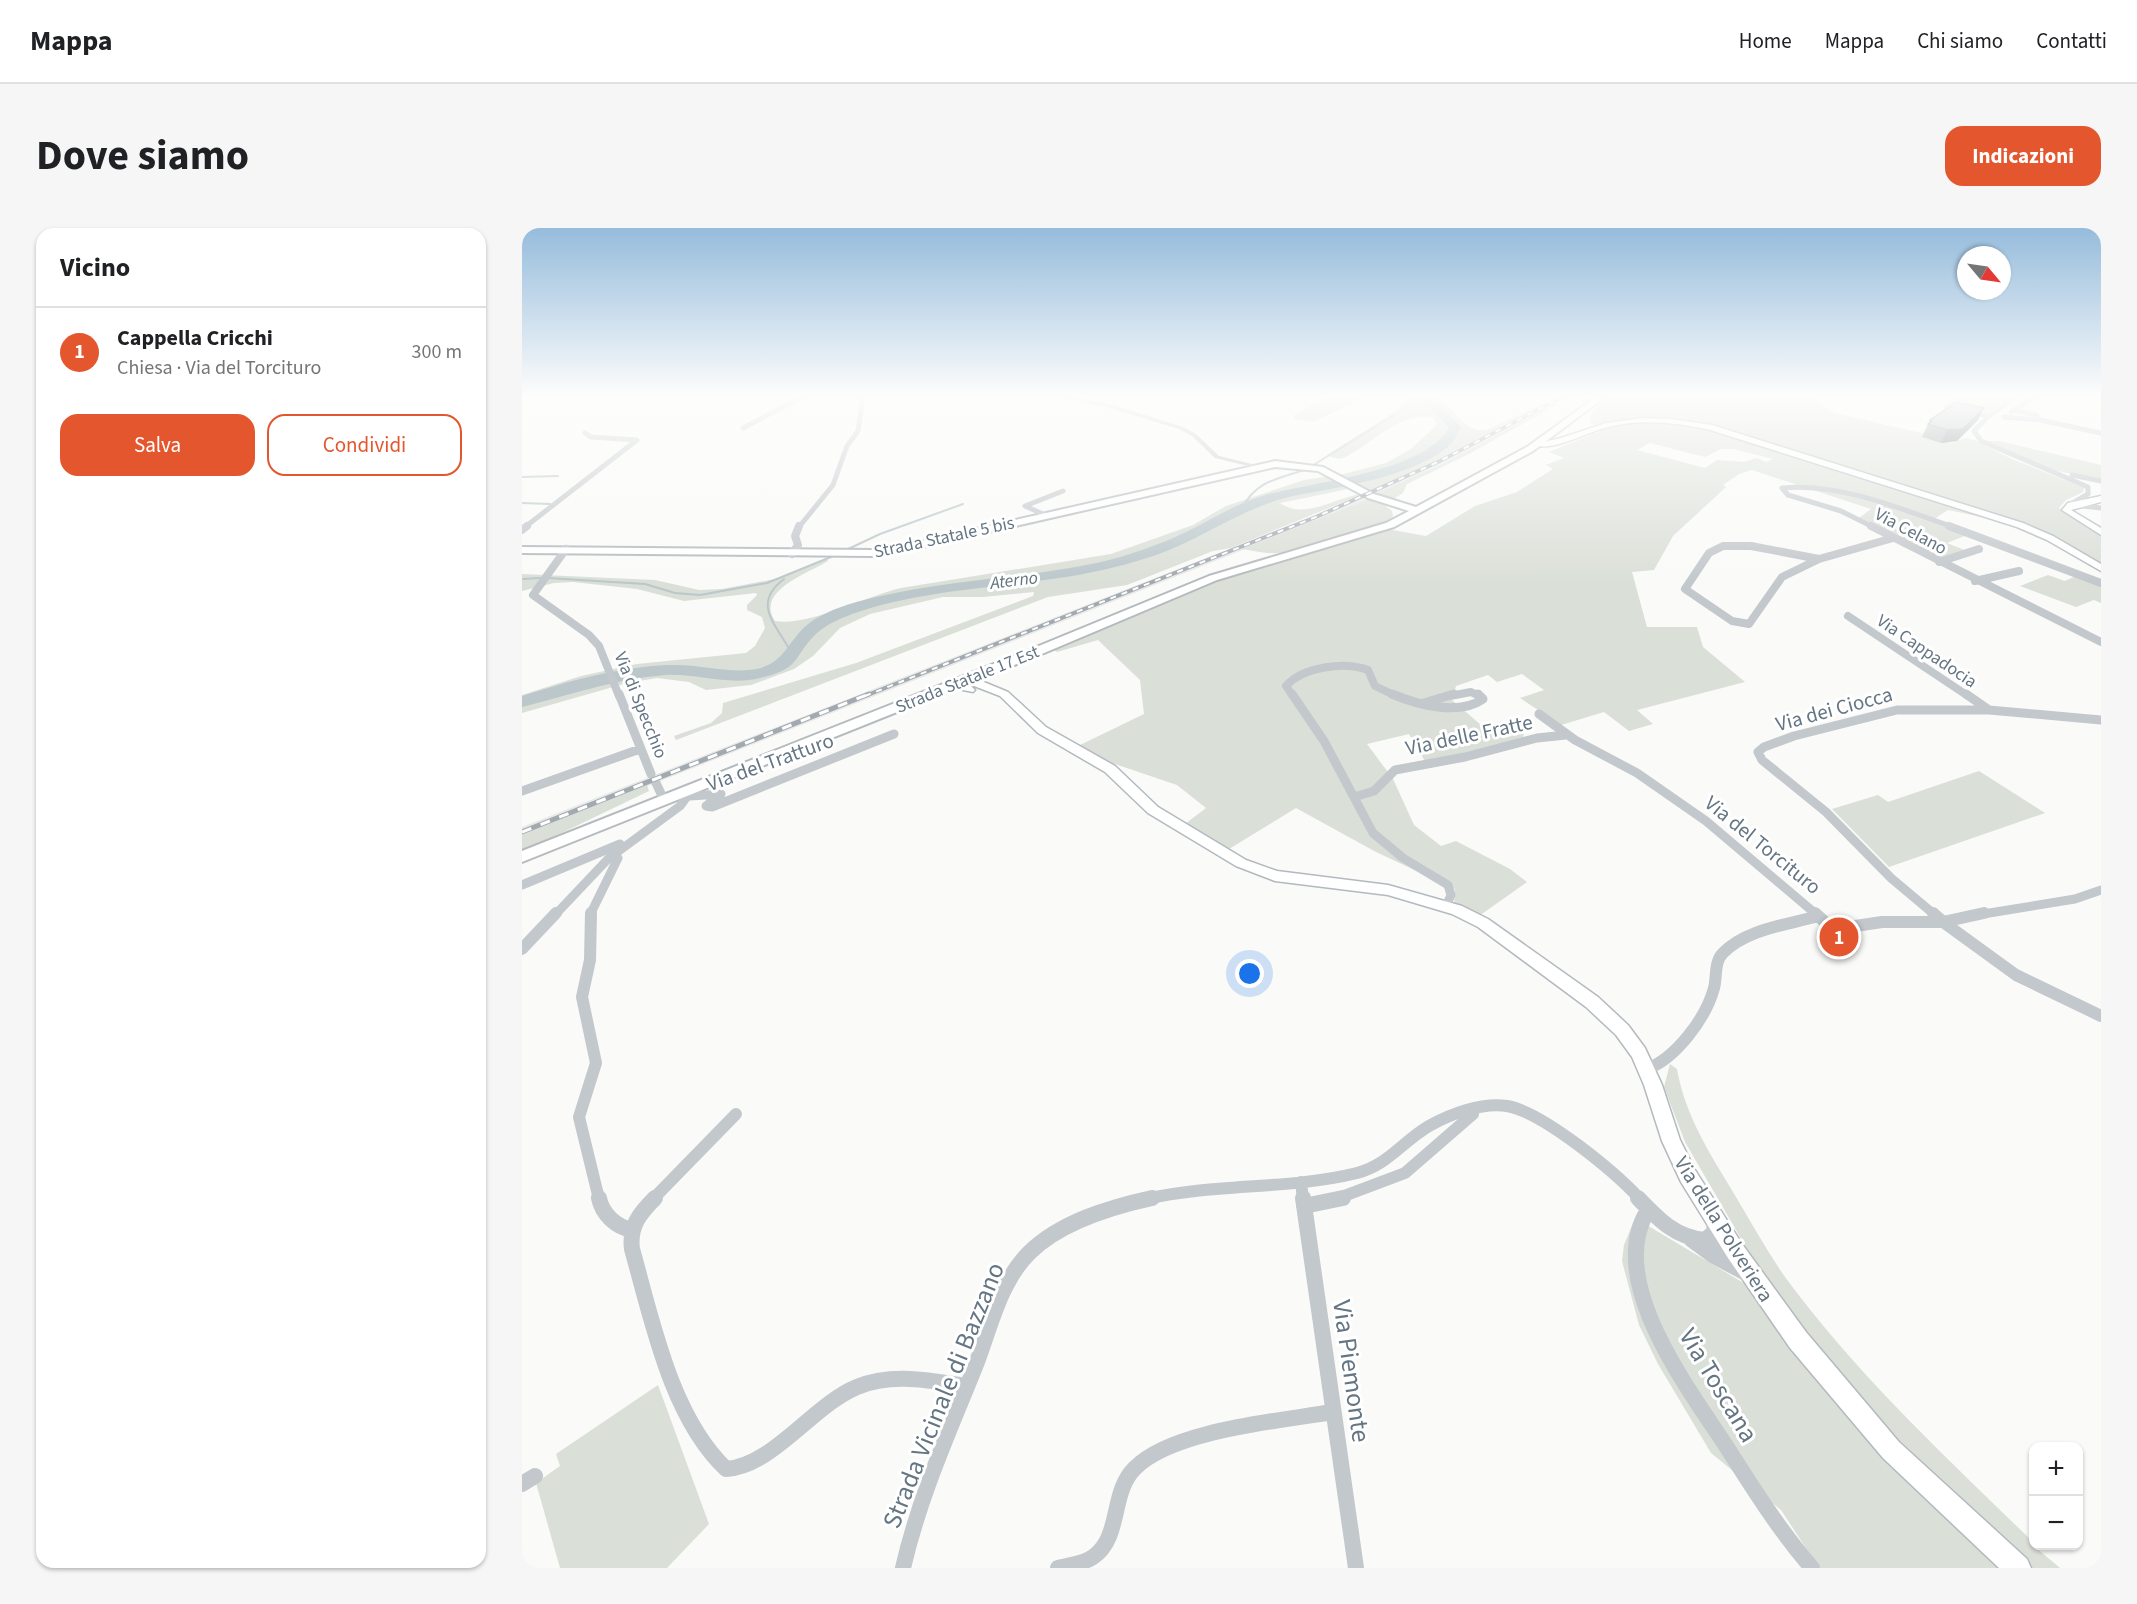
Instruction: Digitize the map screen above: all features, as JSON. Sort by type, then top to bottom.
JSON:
[{"type":"main road","name":"Strada Statale 17 Est","points":[[522,858],[664,800],[690,793],[935,692],[967,685],[987,671],[1213,578],[1390,525],[1513,460]]},
{"type":"main road","points":[[1814,460],[2020,525],[2050,538],[2101,568]]},
{"type":"main road","name":"Strada Statale 5 bis","points":[[522,550],[792,554],[887,551],[1257,466],[1300,465],[1332,474],[1398,507],[1401,513],[1416,513]]},
{"type":"main road","points":[[2101,499],[2070,506],[2068,512],[2101,532]]},
{"type":"main road","points":[[1390,525],[1396,517],[1398,507],[1436,502]]},
{"type":"main road","points":[[987,671],[980,679],[989,688]]},
{"type":"main road","points":[[967,685],[989,688]]},
{"type":"main road","name":"Via della Polveriera","points":[[989,688],[1005,695],[1042,730],[1110,769],[1153,810],[1241,863],[1275,876],[1388,890],[1446,906],[1483,923],[1588,998],[1622,1030],[1647,1069],[1678,1158],[1735,1251],[1798,1340],[1891,1450],[2018,1568]]},
{"type":"street","points":[[522,530],[613,460]]},
{"type":"street","points":[[792,554],[797,546],[795,536],[800,524],[836,480],[842,460]]},
{"type":"street","points":[[1228,460],[1257,466]]},
{"type":"street","points":[[2021,460],[2087,487],[2089,492],[2070,506]]},
{"type":"street","points":[[2037,467],[2101,481]]},
{"type":"street","points":[[2072,480],[2073,477],[2087,478]]},
{"type":"street","name":"Via Celano","points":[[2101,583],[1895,508],[1817,488],[1792,485],[1782,488],[1788,495],[1841,512],[2101,642]]},
{"type":"street","points":[[1044,515],[1025,506],[1063,491]]},
{"type":"street","points":[[2070,506],[2101,508]]},
{"type":"street","points":[[1819,559],[1751,546],[1723,546],[1709,553],[1685,589],[1732,621],[1746,624],[1752,622],[1782,577],[1819,559],[1893,538]]},
{"type":"street","name":"Via di Specchio","points":[[566,549],[533,595],[592,637],[612,671],[640,749],[664,800]]},
{"type":"street","points":[[1938,562],[1979,549]]},
{"type":"street","points":[[1976,581],[2019,571]]},
{"type":"street","name":"Via Cappadocia","points":[[1848,616],[1989,710]]},
{"type":"street","name":"Via delle Fratte","points":[[1425,703],[1468,692],[1479,694],[1483,699],[1479,703],[1463,707],[1425,703],[1378,688],[1371,682],[1368,670],[1357,665],[1340,665],[1288,682],[1286,688],[1324,741],[1369,826],[1379,839],[1403,858],[1448,885],[1451,895],[1446,906]]},
{"type":"street","name":"Via dei Ciocca","points":[[1943,922],[1892,878],[1826,812],[1762,760],[1758,752],[1764,747],[1794,736],[1897,710],[1989,710],[2101,720]]},
{"type":"street","name":"Via del Torcituro","points":[[1539,714],[1566,735],[1638,773],[1706,821],[1760,864],[1826,923],[1842,928],[1882,922],[1943,922],[2002,909],[2075,899],[2101,890]]},
{"type":"street","name":"Via del Tratturo","points":[[690,793],[722,794],[705,806],[712,807],[894,734]]},
{"type":"street","name":"Via delle Fratte","points":[[1354,797],[1374,791],[1395,770],[1465,757],[1534,738],[1566,735]]},
{"type":"street","points":[[522,790],[640,749]]},
{"type":"street","points":[[522,949],[613,854],[666,818],[690,793]]},
{"type":"street","points":[[522,885],[626,843]]},
{"type":"street","points":[[613,854],[618,858],[589,917],[590,960],[582,997],[596,1061],[580,1107],[579,1119],[600,1204],[618,1227],[632,1230]]},
{"type":"street","points":[[1647,1069],[1658,1065],[1668,1056],[1705,1008],[1713,992],[1718,959],[1723,952],[1746,939],[1818,916]]},
{"type":"street","points":[[1943,922],[2016,975],[2101,1016]]},
{"type":"street","points":[[1304,1206],[1347,1197],[1402,1175],[1466,1118],[1495,1106]]},
{"type":"street","name":"Strada Vicinale di Bazzano","points":[[903,1568],[913,1527],[1013,1274],[1029,1253],[1050,1237],[1101,1215],[1159,1196],[1301,1182],[1370,1169],[1397,1154],[1429,1126],[1452,1116],[1495,1106],[1516,1109],[1543,1124],[1618,1177],[1648,1210],[1745,1272],[1756,1282]]},
{"type":"street","points":[[736,1114],[648,1204],[638,1216],[632,1230],[632,1249],[663,1363],[710,1455],[726,1469],[737,1469],[756,1460],[828,1403],[855,1387],[901,1378],[967,1386]]},
{"type":"street","name":"Via Piemonte","points":[[1301,1182],[1356,1568]]},
{"type":"street","name":"Via Toscana","points":[[1648,1210],[1638,1231],[1636,1258],[1641,1287],[1651,1318],[1702,1410],[1782,1531],[1812,1568]]},
{"type":"street","points":[[1695,1242],[1712,1237],[1715,1230],[1714,1218]]},
{"type":"street","name":"Strada Vicinale di Bazzano","points":[[1695,1242],[1728,1258],[1733,1257],[1735,1251]]},
{"type":"street","points":[[1058,1568],[1091,1558],[1099,1552],[1110,1535],[1114,1506],[1121,1485],[1133,1468],[1153,1454],[1191,1439],[1332,1412]]},
{"type":"shaded area","points":[[1392,460],[1438,460],[1371,491],[1363,486],[1280,503],[1290,508],[1310,509],[1363,494],[1231,548],[1213,551],[1127,585],[1048,597],[676,740],[674,736],[711,723],[722,713],[723,703],[856,663],[1033,596],[1034,592],[983,597],[943,597],[870,614],[840,628],[813,656],[794,669],[751,685],[706,690],[689,682],[657,678],[627,683],[522,713],[522,695],[581,676],[637,664],[746,653],[755,646],[765,628],[762,617],[747,610],[747,605],[757,595],[756,593],[684,601],[637,589],[573,582],[554,583],[522,591],[522,574],[655,580],[699,590],[722,589],[775,579],[826,558],[828,561],[788,584],[778,591],[772,600],[771,610],[775,621],[788,622],[837,610],[901,588],[1111,554],[1193,525],[1226,506],[1304,480],[1344,474]]},
{"type":"shaded area","points":[[1437,460],[1450,460],[1354,506],[522,836],[522,827],[1313,516]]},
{"type":"shaded area","points":[[1458,460],[1407,484],[1403,493],[1384,505],[1392,511],[1393,516],[1374,527],[1340,539],[1289,552],[1269,553],[1242,549],[1371,498],[1369,497],[1444,463]]},
{"type":"shaded area","points":[[1560,460],[1673,460],[1705,468],[1717,460],[1744,462],[1760,460],[1766,462],[1772,460],[1806,460],[2005,522],[1948,510],[1931,521],[1967,535],[1947,543],[1967,551],[1938,559],[1859,518],[1871,509],[1752,470],[1739,474],[1723,485],[1726,487],[1673,536],[1654,570],[1632,572],[1647,627],[1697,627],[1703,647],[1745,682],[1637,710],[1653,724],[1629,731],[1604,712],[1561,725],[1520,698],[1544,690],[1522,674],[1497,682],[1488,675],[1456,686],[1452,700],[1481,725],[1525,719],[1523,739],[1426,763],[1409,734],[1367,744],[1393,779],[1414,825],[1441,846],[1456,841],[1510,869],[1527,882],[1479,916],[1454,905],[1455,889],[1376,852],[1296,808],[1229,849],[1185,824],[1206,808],[1177,785],[1112,763],[1080,745],[1144,714],[1140,680],[1098,640],[1057,652],[1051,648],[1216,580],[1257,566],[1387,529],[1426,536],[1475,506],[1517,492],[1553,469],[1546,465]]},
{"type":"shaded area","points":[[1823,460],[2013,460],[2084,488],[2083,492],[2066,500],[2059,508],[2101,536],[2101,563],[2052,535],[2010,518]]},
{"type":"shaded area","points":[[2023,460],[2078,460],[2101,465],[2101,480],[2039,467]]},
{"type":"shaded area","points":[[2048,575],[2065,581],[2078,575],[2101,585],[2101,603],[2094,600],[2076,607],[2020,586]]},
{"type":"shaded area","points":[[1979,771],[2045,813],[1889,867],[1832,809],[1878,795],[1888,802]]},
{"type":"shaded area","points":[[647,785],[649,791],[522,852],[522,835]]},
{"type":"shaded area","points":[[1670,1064],[1677,1069],[1692,1118],[1715,1162],[1778,1267],[1813,1313],[1872,1382],[2029,1538],[2029,1550],[2039,1550],[2060,1568],[1819,1568],[1781,1510],[1711,1453],[1658,1364],[1639,1325],[1622,1261],[1624,1245],[1635,1218],[1747,1285],[1765,1280],[1685,1142],[1664,1087]]},
{"type":"shaded area","points":[[658,1385],[709,1524],[667,1568],[560,1568],[536,1483],[560,1466],[556,1454]]},
{"type":"waterway","points":[[1315,464],[1322,460]]},
{"type":"waterway","name":"Aterno","points":[[522,702],[594,681],[651,671],[681,670],[731,675],[768,671],[791,658],[804,637],[823,621],[880,600],[943,588],[1038,578],[1111,564],[1142,555],[1182,539],[1240,509],[1264,500],[1347,481],[1416,460]]},
{"type":"waterway","points":[[1242,508],[1261,486],[1304,470]]},
{"type":"waterway","points":[[522,477],[558,476]]},
{"type":"waterway","points":[[522,503],[550,504]]},
{"type":"waterway","points":[[844,551],[880,534],[963,504]]},
{"type":"waterway","points":[[548,578],[645,584],[675,593],[700,595],[767,583],[831,557]]},
{"type":"waterway","points":[[523,579],[540,578]]},
{"type":"waterway","points":[[784,579],[774,588],[769,597],[768,606],[773,623],[791,652],[788,661]]},
{"type":"railway","points":[[865,696],[1316,517],[1443,460]]},
{"type":"railway","points":[[522,832],[869,694]]},
{"type":"place","name":"Cappella Cricchi","points":[[1839,937]]}]
